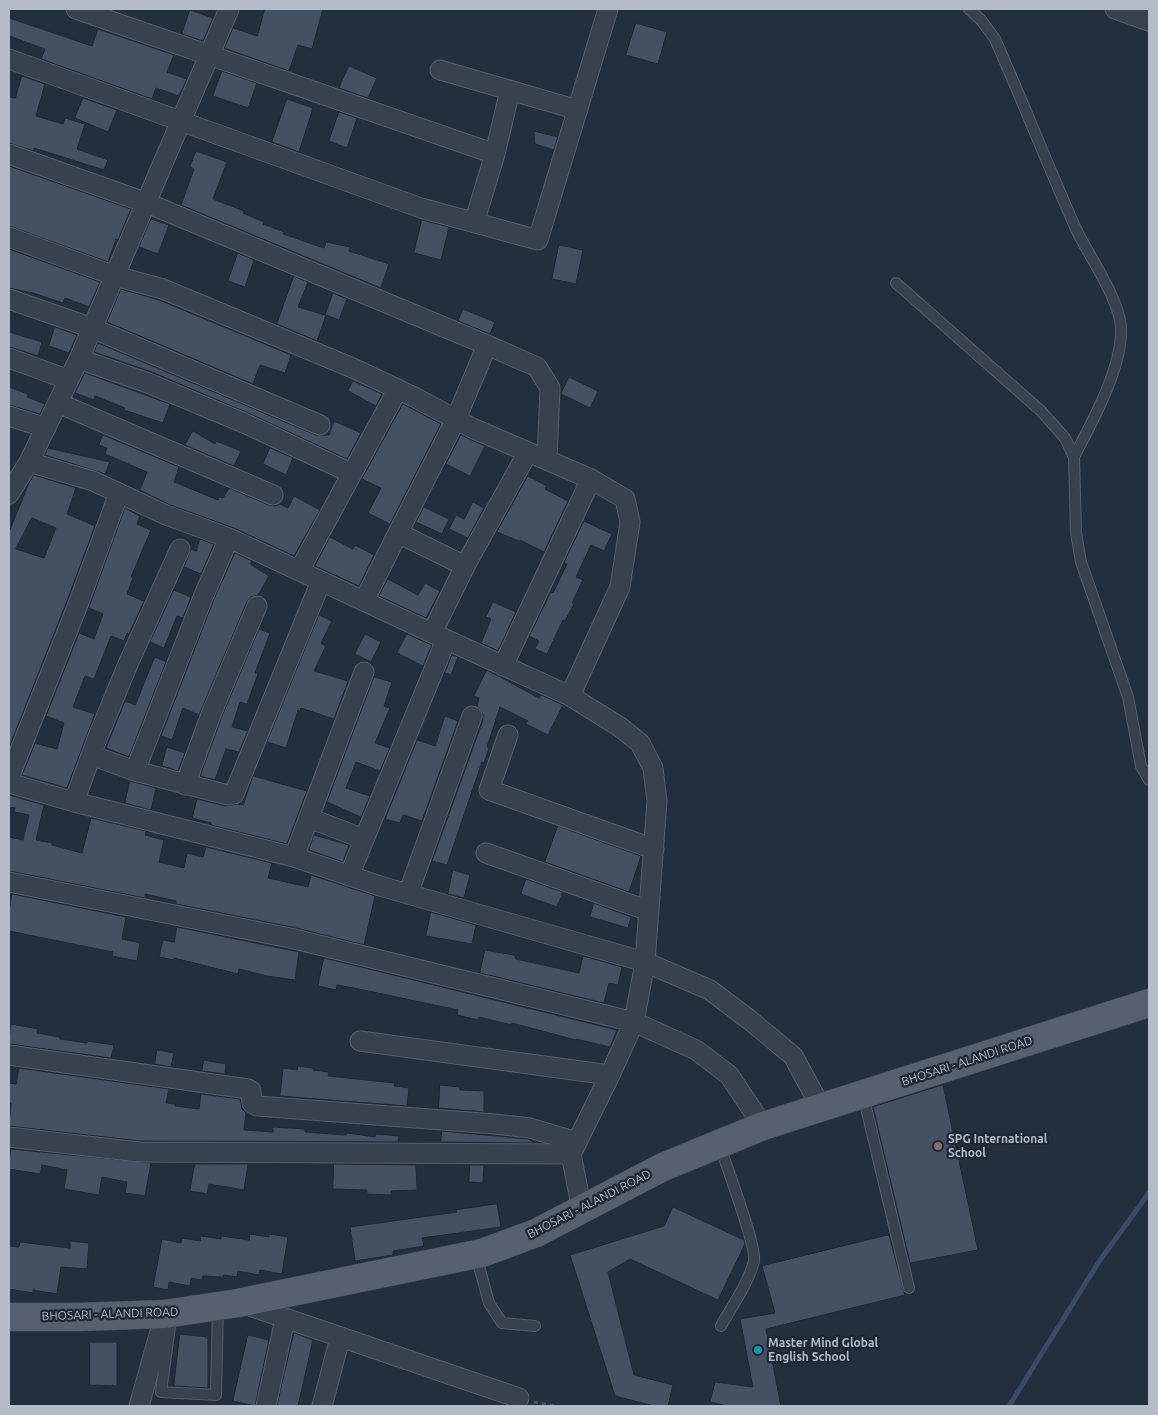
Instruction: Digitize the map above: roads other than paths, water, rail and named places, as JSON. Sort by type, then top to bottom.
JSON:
[{"type":"main road","name":"BHOSARI - ALANDI ROAD","points":[[9,1316],[79,1317],[169,1314],[228,1304],[476,1254],[536,1232],[582,1210],[663,1166],[763,1126],[1149,1003]]},
{"type":"street","points":[[76,9],[495,154]]},
{"type":"street","points":[[11,484],[29,462],[79,359],[229,9]]},
{"type":"street","points":[[9,59],[421,208],[538,240],[608,9]]},
{"type":"street","points":[[1114,9],[1149,21]]},
{"type":"street","points":[[440,70],[578,110]]},
{"type":"street","points":[[474,223],[495,154],[510,90]]},
{"type":"street","points":[[9,154],[147,203],[537,367],[550,388],[547,460]]},
{"type":"street","points":[[9,237],[115,276],[163,289],[346,365],[398,389],[472,428],[591,479],[625,499],[630,522],[620,587],[570,696]]},
{"type":"street","points":[[9,299],[92,328],[320,425]]},
{"type":"street","points":[[364,602],[456,419],[487,345]]},
{"type":"street","points":[[9,358],[69,380]]},
{"type":"street","points":[[79,359],[148,383],[209,408],[351,473]]},
{"type":"street","points":[[299,571],[398,389]]},
{"type":"street","points":[[58,403],[273,495]]},
{"type":"street","points":[[9,416],[46,428]]},
{"type":"street","points":[[349,876],[465,566],[528,452]]},
{"type":"street","points":[[29,462],[93,481],[166,515],[229,538],[439,637],[570,696],[620,727],[640,742],[653,768],[658,801],[645,962],[634,1022],[574,1148],[582,1210]]},
{"type":"street","points":[[503,666],[591,479]]},
{"type":"street","points":[[9,778],[79,602],[118,493]]},
{"type":"street","points":[[398,533],[465,566]]},
{"type":"street","points":[[135,770],[204,595],[229,538]]},
{"type":"street","points":[[74,802],[128,664],[180,549]]},
{"type":"street","points":[[91,755],[185,785],[231,796],[235,792],[321,581]]},
{"type":"street","points":[[185,785],[212,712],[258,606]]},
{"type":"street","points":[[294,857],[364,672]]},
{"type":"street","points":[[408,894],[472,716]]},
{"type":"street","points":[[508,735],[489,790],[654,850]]},
{"type":"street","points":[[9,783],[74,802],[294,857],[408,894],[645,962],[710,990],[751,1021],[793,1056],[821,1107]]},
{"type":"street","points":[[309,818],[364,839]]},
{"type":"street","points":[[486,853],[649,911]]},
{"type":"street","points":[[9,882],[290,938],[634,1022],[696,1050],[729,1075],[763,1126]]},
{"type":"street","points":[[360,1041],[610,1075]]},
{"type":"street","points":[[9,1055],[248,1089],[251,1091],[252,1102],[256,1106],[530,1128],[574,1148]]},
{"type":"street","points":[[9,1137],[138,1152],[574,1148]]},
{"type":"street","points":[[228,1304],[285,1319],[519,1398]]},
{"type":"street","points":[[139,1406],[169,1314]]},
{"type":"street","points":[[266,1406],[285,1319]]},
{"type":"street","points":[[322,1406],[340,1338]]},
{"type":"lane","points":[[969,9],[981,20],[996,40],[1076,229],[1118,312],[1122,330],[1120,348],[1095,415],[1074,456]]},
{"type":"lane","points":[[896,283],[1041,411],[1065,438],[1074,456],[1076,532],[1081,562],[1128,697],[1141,766],[1149,780]]},
{"type":"lane","points":[[862,1094],[909,1288]]},
{"type":"lane","points":[[719,1143],[751,1239],[755,1258],[751,1271],[721,1326]]},
{"type":"lane","points":[[476,1254],[489,1303],[502,1322],[535,1326]]},
{"type":"lane","points":[[169,1314],[161,1392],[216,1394],[228,1304]]},
{"type":"waterway","points":[[1009,1406],[1100,1260],[1149,1193]]},
{"type":"place","name":"SPG International School","points":[[938,1146]]},
{"type":"place","name":"Master Mind Global English School","points":[[758,1350]]}]
